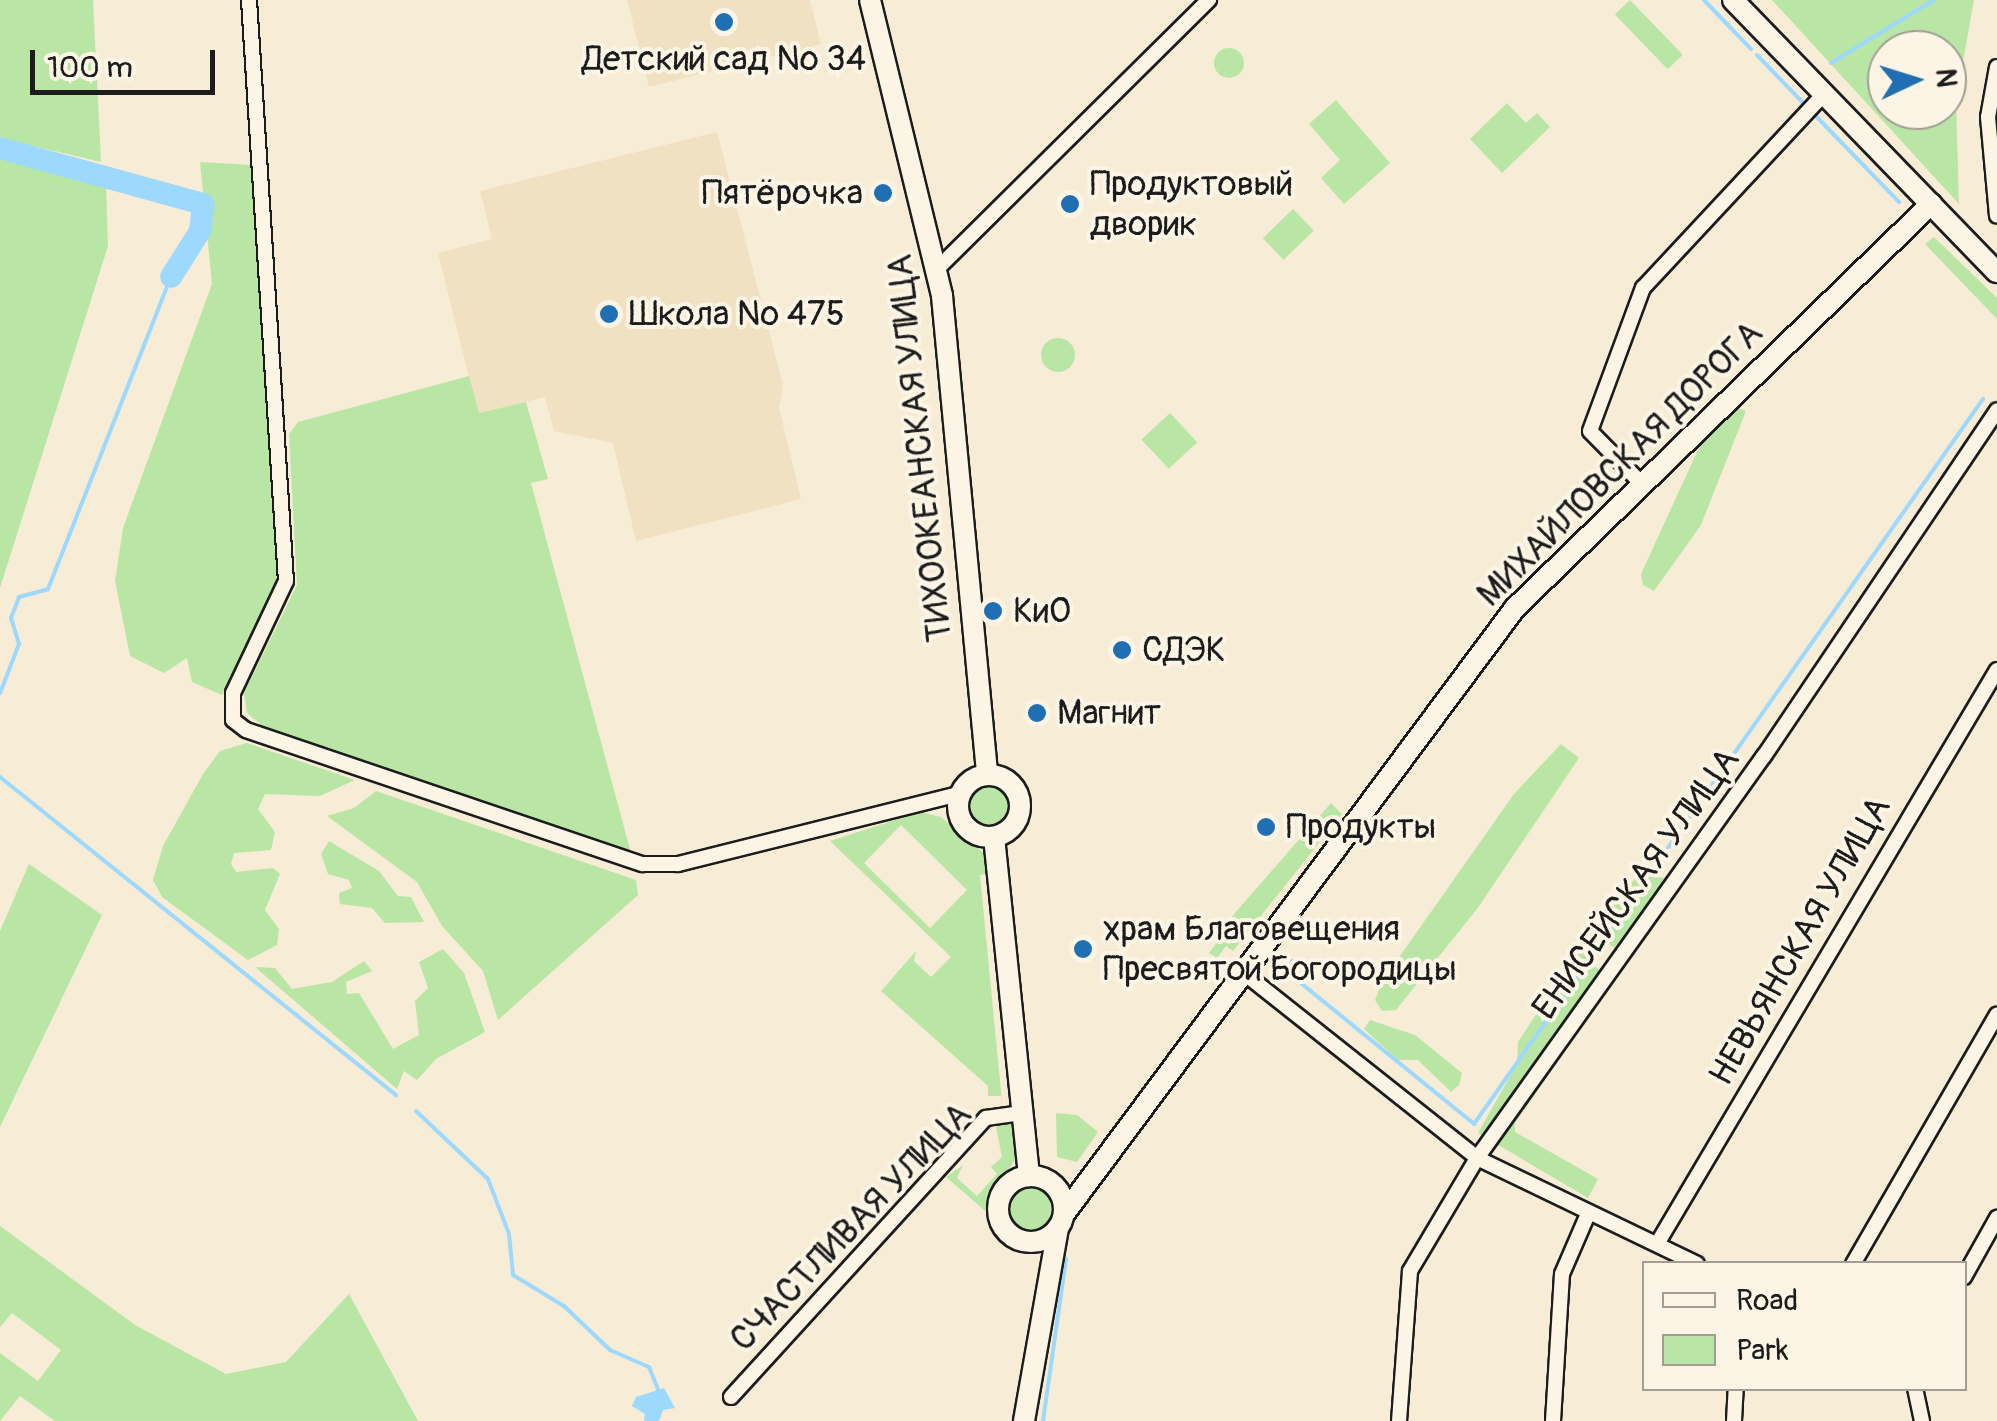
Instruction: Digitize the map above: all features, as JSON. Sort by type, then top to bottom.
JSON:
[{"type":"street","points":[[249,0],[286,581],[233,692],[234,720],[246,730],[642,864],[678,864],[959,794],[987,774],[1010,782],[1020,804],[1013,826],[994,837],[980,836],[962,822],[959,794]]},
{"type":"street","name":"ТИХООКЕАНСКАЯ УЛИЦА","points":[[870,0],[936,269],[987,774]]},
{"type":"street","points":[[936,269],[1209,0]]},
{"type":"street","points":[[1733,0],[1997,271]]},
{"type":"street","points":[[1997,66],[1988,117],[1997,216]]},
{"type":"street","points":[[1642,484],[1590,432],[1643,288],[1824,94]]},
{"type":"street","name":"МИХАЙЛОВСКАЯ ДОРОГА","points":[[1024,1421],[1043,1294],[1061,1221],[1515,608],[1931,204]]},
{"type":"street","name":"ЕНИСЕЙСКАЯ УЛИЦА","points":[[1400,1421],[1410,1271],[1477,1158],[1764,756],[1997,410]]},
{"type":"street","name":"НЕВЬЯНСКАЯ УЛИЦА","points":[[1657,1244],[1997,670]]},
{"type":"street","points":[[994,837],[1028,1176]]},
{"type":"street","points":[[1244,973],[1477,1158],[1691,1261]]},
{"type":"street","points":[[1855,1261],[1997,1015]]},
{"type":"street","name":"СЧАСТЛИВАЯ УЛИЦА","points":[[731,1398],[986,1118],[1022,1112]]},
{"type":"street","points":[[1050,1182],[1061,1221],[1043,1239],[1024,1241],[1005,1228],[999,1206],[1009,1185],[1028,1176],[1074,1186],[1093,1176]]},
{"type":"street","points":[[1553,1421],[1562,1274],[1588,1214]]},
{"type":"street","points":[[1967,1272],[1997,1218]]},
{"type":"street","name":"МИХАЙЛОВСКАЯ ДОРОГА","points":[[1024,1241],[1039,1267],[1043,1294]]},
{"type":"street","points":[[1734,1421],[1736,1391]]},
{"type":"street","points":[[1916,1391],[1922,1421]]},
{"type":"shaded area","name":"Детский сад № 34","points":[[627,0],[810,0],[821,44],[649,87]]},
{"type":"shaded area","name":"Школа № 475","points":[[717,132],[783,385],[779,408],[801,499],[636,541],[613,443],[554,431],[545,397],[478,414],[438,253],[492,239],[480,191]]},
{"type":"green space","points":[[0,0],[93,0],[101,162],[0,138]]},
{"type":"green space","points":[[1630,0],[1683,55],[1668,69],[1615,15]]},
{"type":"green space","points":[[1772,0],[1974,0],[1967,39],[1967,30],[1867,30],[1867,104]]},
{"type":"green space","points":[[1229,48],[1240,52],[1244,63],[1240,74],[1229,78],[1218,74],[1214,63],[1218,52]]},
{"type":"green space","points":[[1336,100],[1390,163],[1344,204],[1321,178],[1340,160],[1309,124]]},
{"type":"green space","points":[[1507,103],[1526,123],[1537,113],[1550,127],[1502,173],[1470,139]]},
{"type":"green space","points":[[1891,130],[1957,130],[1959,204]]},
{"type":"green space","points":[[0,158],[106,185],[108,246],[0,588]]},
{"type":"green space","points":[[200,162],[252,165],[277,556],[276,580],[222,695],[192,682],[187,658],[164,673],[130,656],[115,581],[123,528],[212,284]]},
{"type":"green space","points":[[1293,209],[1314,231],[1284,260],[1263,238]]},
{"type":"green space","points":[[1934,237],[1997,298],[1997,319],[1925,244]]},
{"type":"green space","points":[[1058,338],[1070,343],[1075,355],[1070,367],[1058,372],[1046,367],[1041,355],[1046,343]]},
{"type":"green space","points":[[469,376],[479,413],[526,402],[548,479],[531,483],[631,853],[267,730],[247,713],[244,693],[297,585],[289,434],[298,422]]},
{"type":"green space","points":[[1734,406],[1746,411],[1701,525],[1654,591],[1643,585],[1641,574],[1703,439]]},
{"type":"green space","points":[[1170,413],[1197,442],[1169,469],[1141,440]]},
{"type":"green space","points":[[247,743],[355,780],[320,796],[265,794],[258,809],[275,832],[271,850],[234,853],[231,864],[236,872],[273,868],[280,874],[265,910],[279,929],[277,945],[248,960],[162,897],[153,880],[163,846],[203,774],[220,751]]},
{"type":"green space","points":[[1561,744],[1579,758],[1477,909],[1396,1010],[1382,1011],[1375,1000],[1383,980],[1514,794]]},
{"type":"green space","points":[[990,784],[1005,790],[1011,805],[1005,820],[990,826],[975,820],[969,805],[975,790]]},
{"type":"green space","points":[[376,791],[636,880],[638,895],[498,1020],[483,971],[442,926],[417,882],[327,816],[354,808]]},
{"type":"green space","points":[[1331,803],[1342,814],[1233,951],[1226,946],[1217,958],[1209,953],[1218,941],[1214,937]]},
{"type":"green space","points":[[920,812],[941,817],[987,856],[989,873],[980,875],[1003,1112],[1001,1096],[988,1096],[988,1086],[881,991],[916,951],[914,961],[931,977],[951,957],[830,841]],"holes":[[[901,825],[967,890],[930,928],[864,863]]]},
{"type":"green space","points":[[329,841],[379,871],[398,896],[411,897],[424,922],[385,923],[372,908],[340,904],[339,893],[352,888],[349,880],[328,874],[321,854]]},
{"type":"green space","points":[[29,864],[102,915],[0,1127],[0,931]]},
{"type":"green space","points":[[1638,875],[1666,878],[1621,944],[1616,949],[1606,942],[1590,964],[1605,973],[1598,1003],[1515,1123],[1515,1132],[1598,1179],[1588,1198],[1478,1133],[1517,1064],[1518,1042],[1586,937]]},
{"type":"green space","points":[[443,949],[464,973],[485,1032],[436,1059],[417,1080],[404,1071],[397,1089],[255,967],[275,968],[292,989],[332,982],[364,961],[372,971],[346,982],[347,994],[359,993],[393,1049],[419,1035],[415,1001],[428,988],[419,962]]},
{"type":"green space","points":[[1370,1020],[1415,1035],[1462,1073],[1459,1085],[1451,1092],[1418,1060],[1398,1060],[1364,1029]]},
{"type":"green space","points":[[1056,1113],[1077,1115],[1098,1132],[1077,1162],[1057,1157]]},
{"type":"green space","points":[[1004,1120],[1012,1125],[1018,1155],[994,1192],[991,1216],[946,1177],[963,1165],[957,1178],[977,1196],[997,1174],[991,1167],[1002,1157],[996,1127]]},
{"type":"green space","points":[[1029,1187],[1044,1194],[1051,1209],[1044,1224],[1029,1231],[1014,1224],[1007,1209],[1014,1194]]},
{"type":"green space","points":[[0,1226],[135,1325],[226,1374],[286,1362],[349,1294],[418,1421],[55,1421],[20,1396],[0,1421],[0,1353],[38,1381],[61,1350],[12,1313],[0,1327]]},
{"type":"water","points":[[664,1388],[675,1408],[663,1410],[659,1421],[644,1421],[645,1414],[632,1406],[636,1397]]},
{"type":"waterway","points":[[1704,0],[1751,49]]},
{"type":"waterway","points":[[1831,63],[1934,0]]},
{"type":"waterway","points":[[1757,55],[1806,106]]},
{"type":"waterway","points":[[1813,113],[1899,202]]},
{"type":"waterway","points":[[0,148],[203,204],[200,231],[171,277]]},
{"type":"waterway","points":[[0,693],[19,644],[11,618],[19,597],[48,589],[171,277]]},
{"type":"waterway","points":[[1292,961],[1302,984],[1474,1124],[1983,399]]},
{"type":"waterway","points":[[0,777],[396,1095]]},
{"type":"waterway","points":[[416,1111],[488,1179],[509,1234],[513,1275],[564,1306],[610,1350],[649,1367],[660,1394]]},
{"type":"waterway","points":[[1043,1421],[1066,1259]]},
{"type":"place","name":"Детский сад № 34","points":[[724,22]]},
{"type":"place","name":"Пятёрочка","points":[[883,193]]},
{"type":"place","name":"Продуктовый дворик","points":[[1070,204]]},
{"type":"place","name":"Школа № 475","points":[[609,314]]},
{"type":"place","name":"КиО","points":[[993,611]]},
{"type":"place","name":"СДЭК","points":[[1122,650]]},
{"type":"place","name":"Магнит","points":[[1037,713]]},
{"type":"place","name":"Продукты","points":[[1266,827]]},
{"type":"place","name":"храм Благовещения Пресвятой Богородицы","points":[[1083,949]]}]
